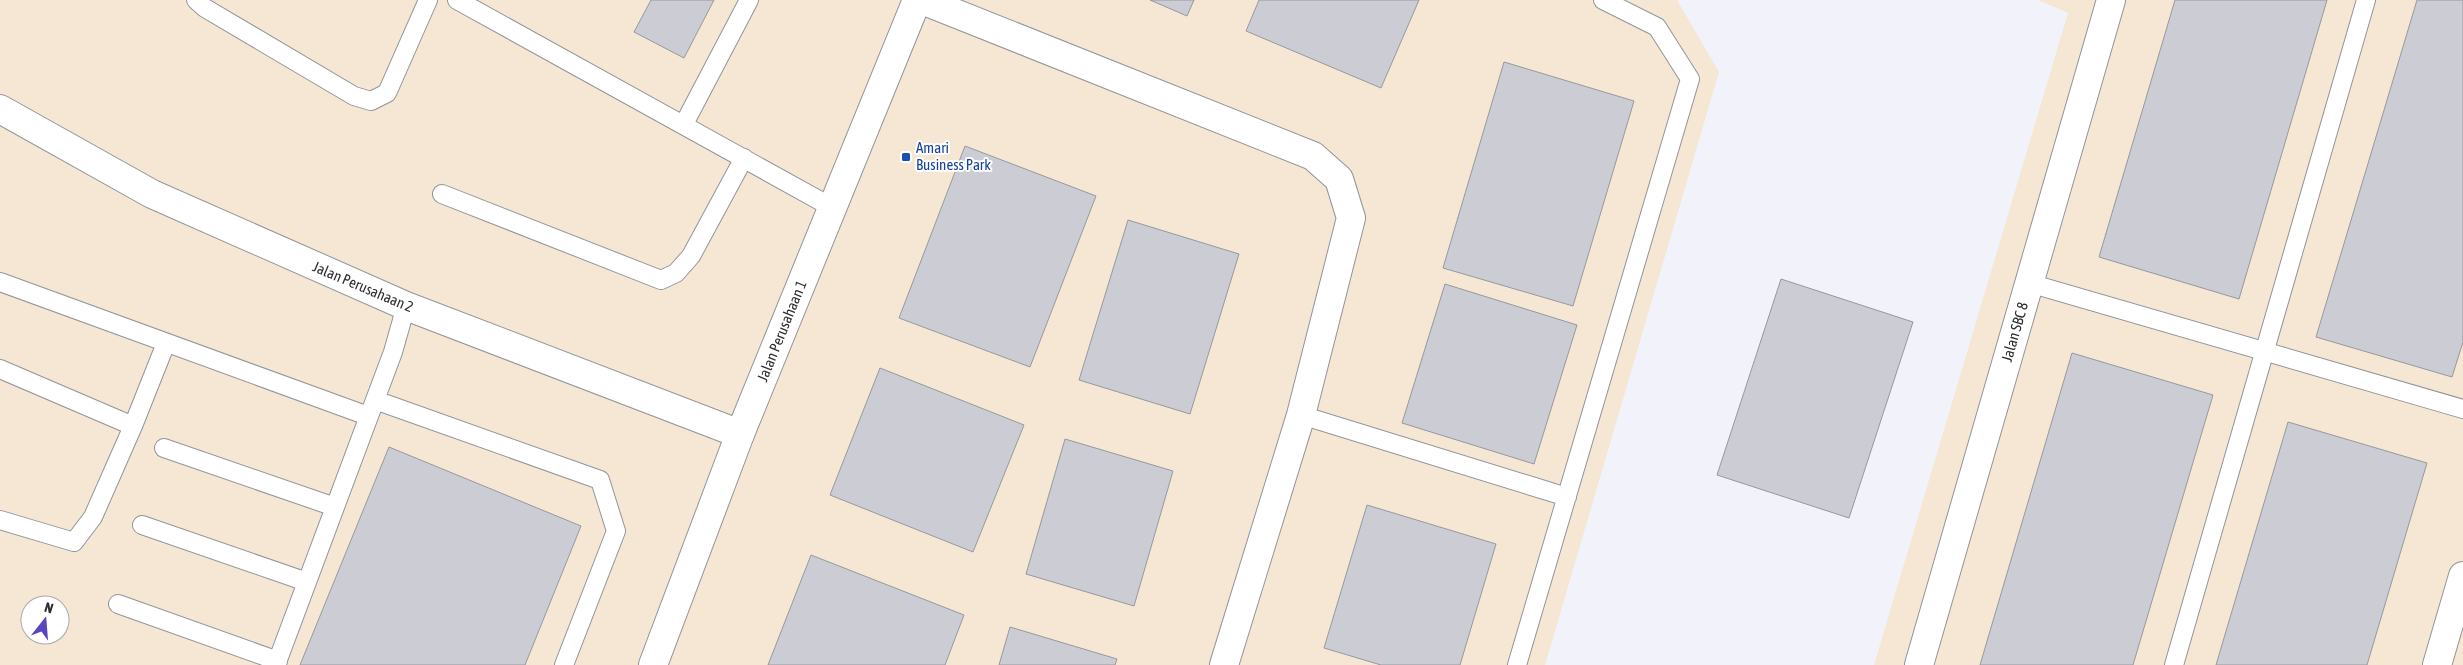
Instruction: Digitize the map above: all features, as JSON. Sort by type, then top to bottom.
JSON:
[{"type":"street","name":"Jalan Perusahaan 1","points":[[653,665],[740,434],[916,0]]},
{"type":"street","points":[[922,0],[1313,156],[1339,179],[1351,218],[1301,415],[1224,665]]},
{"type":"street","name":"Jalan SBC 8","points":[[1919,665],[2111,0]]},
{"type":"street","name":"Jalan Perusahaan 2","points":[[0,109],[152,194],[406,306],[740,434]]},
{"type":"street","points":[[2437,665],[2463,576]]},
{"type":"lane","points":[[196,0],[205,8],[354,96],[371,101],[387,93],[428,0]]},
{"type":"lane","points":[[457,0],[833,208]]},
{"type":"lane","points":[[684,124],[749,0]]},
{"type":"lane","points":[[1517,665],[1690,80],[1657,27],[1603,0]]},
{"type":"lane","points":[[2174,665],[2366,0]]},
{"type":"lane","points":[[442,194],[661,280],[676,273],[691,256],[744,158]]},
{"type":"lane","points":[[0,282],[166,343],[600,480],[616,531],[564,665]]},
{"type":"lane","points":[[2029,283],[2463,409]]},
{"type":"lane","points":[[118,604],[277,663],[372,408],[406,306]]},
{"type":"lane","points":[[0,520],[74,542],[93,516],[134,426],[166,343]]},
{"type":"lane","points":[[0,369],[134,426]]},
{"type":"lane","points":[[1301,415],[1567,497]]},
{"type":"lane","points":[[164,448],[335,507]]},
{"type":"lane","points":[[142,525],[307,582]]},
{"type":"shaded area","points":[[0,0],[1677,0],[1719,72],[1545,665],[0,665]]},
{"type":"shaded area","points":[[2038,0],[2463,0],[2463,665],[1874,665],[2068,13]]},
{"type":"building","points":[[651,0],[714,0],[684,58],[634,32]]},
{"type":"building","points":[[1150,0],[1194,0],[1187,16]]},
{"type":"building","points":[[1259,0],[1419,0],[1381,88],[1246,31]]},
{"type":"building","points":[[2175,0],[2327,0],[2239,299],[2099,257]]},
{"type":"building","points":[[2417,0],[2463,0],[2463,342],[2452,377],[2316,337]]},
{"type":"building","points":[[1504,62],[1634,101],[1573,306],[1443,268]]},
{"type":"building","points":[[965,146],[1096,196],[1030,367],[899,318]]},
{"type":"building","points":[[1128,220],[1239,254],[1190,414],[1079,380]]},
{"type":"building","points":[[1781,279],[1913,322],[1849,518],[1717,475]]},
{"type":"building","points":[[1445,284],[1577,325],[1534,464],[1402,423]]},
{"type":"building","points":[[2072,353],[2213,395],[2133,665],[1980,665]]},
{"type":"building","points":[[880,368],[1024,425],[973,552],[830,495]]},
{"type":"building","points":[[2288,422],[2427,463],[2367,665],[2216,665]]},
{"type":"building","points":[[1065,439],[1173,471],[1134,606],[1026,574]]},
{"type":"building","points":[[389,447],[581,526],[525,665],[300,665]]},
{"type":"building","points":[[1367,505],[1496,544],[1460,665],[1381,665],[1324,648]]},
{"type":"building","points":[[811,555],[964,615],[945,665],[768,665]]},
{"type":"building","points":[[1010,627],[1117,659],[1115,665],[999,665]]},
{"type":"place","name":"Amari Business Park","points":[[906,157]]}]
